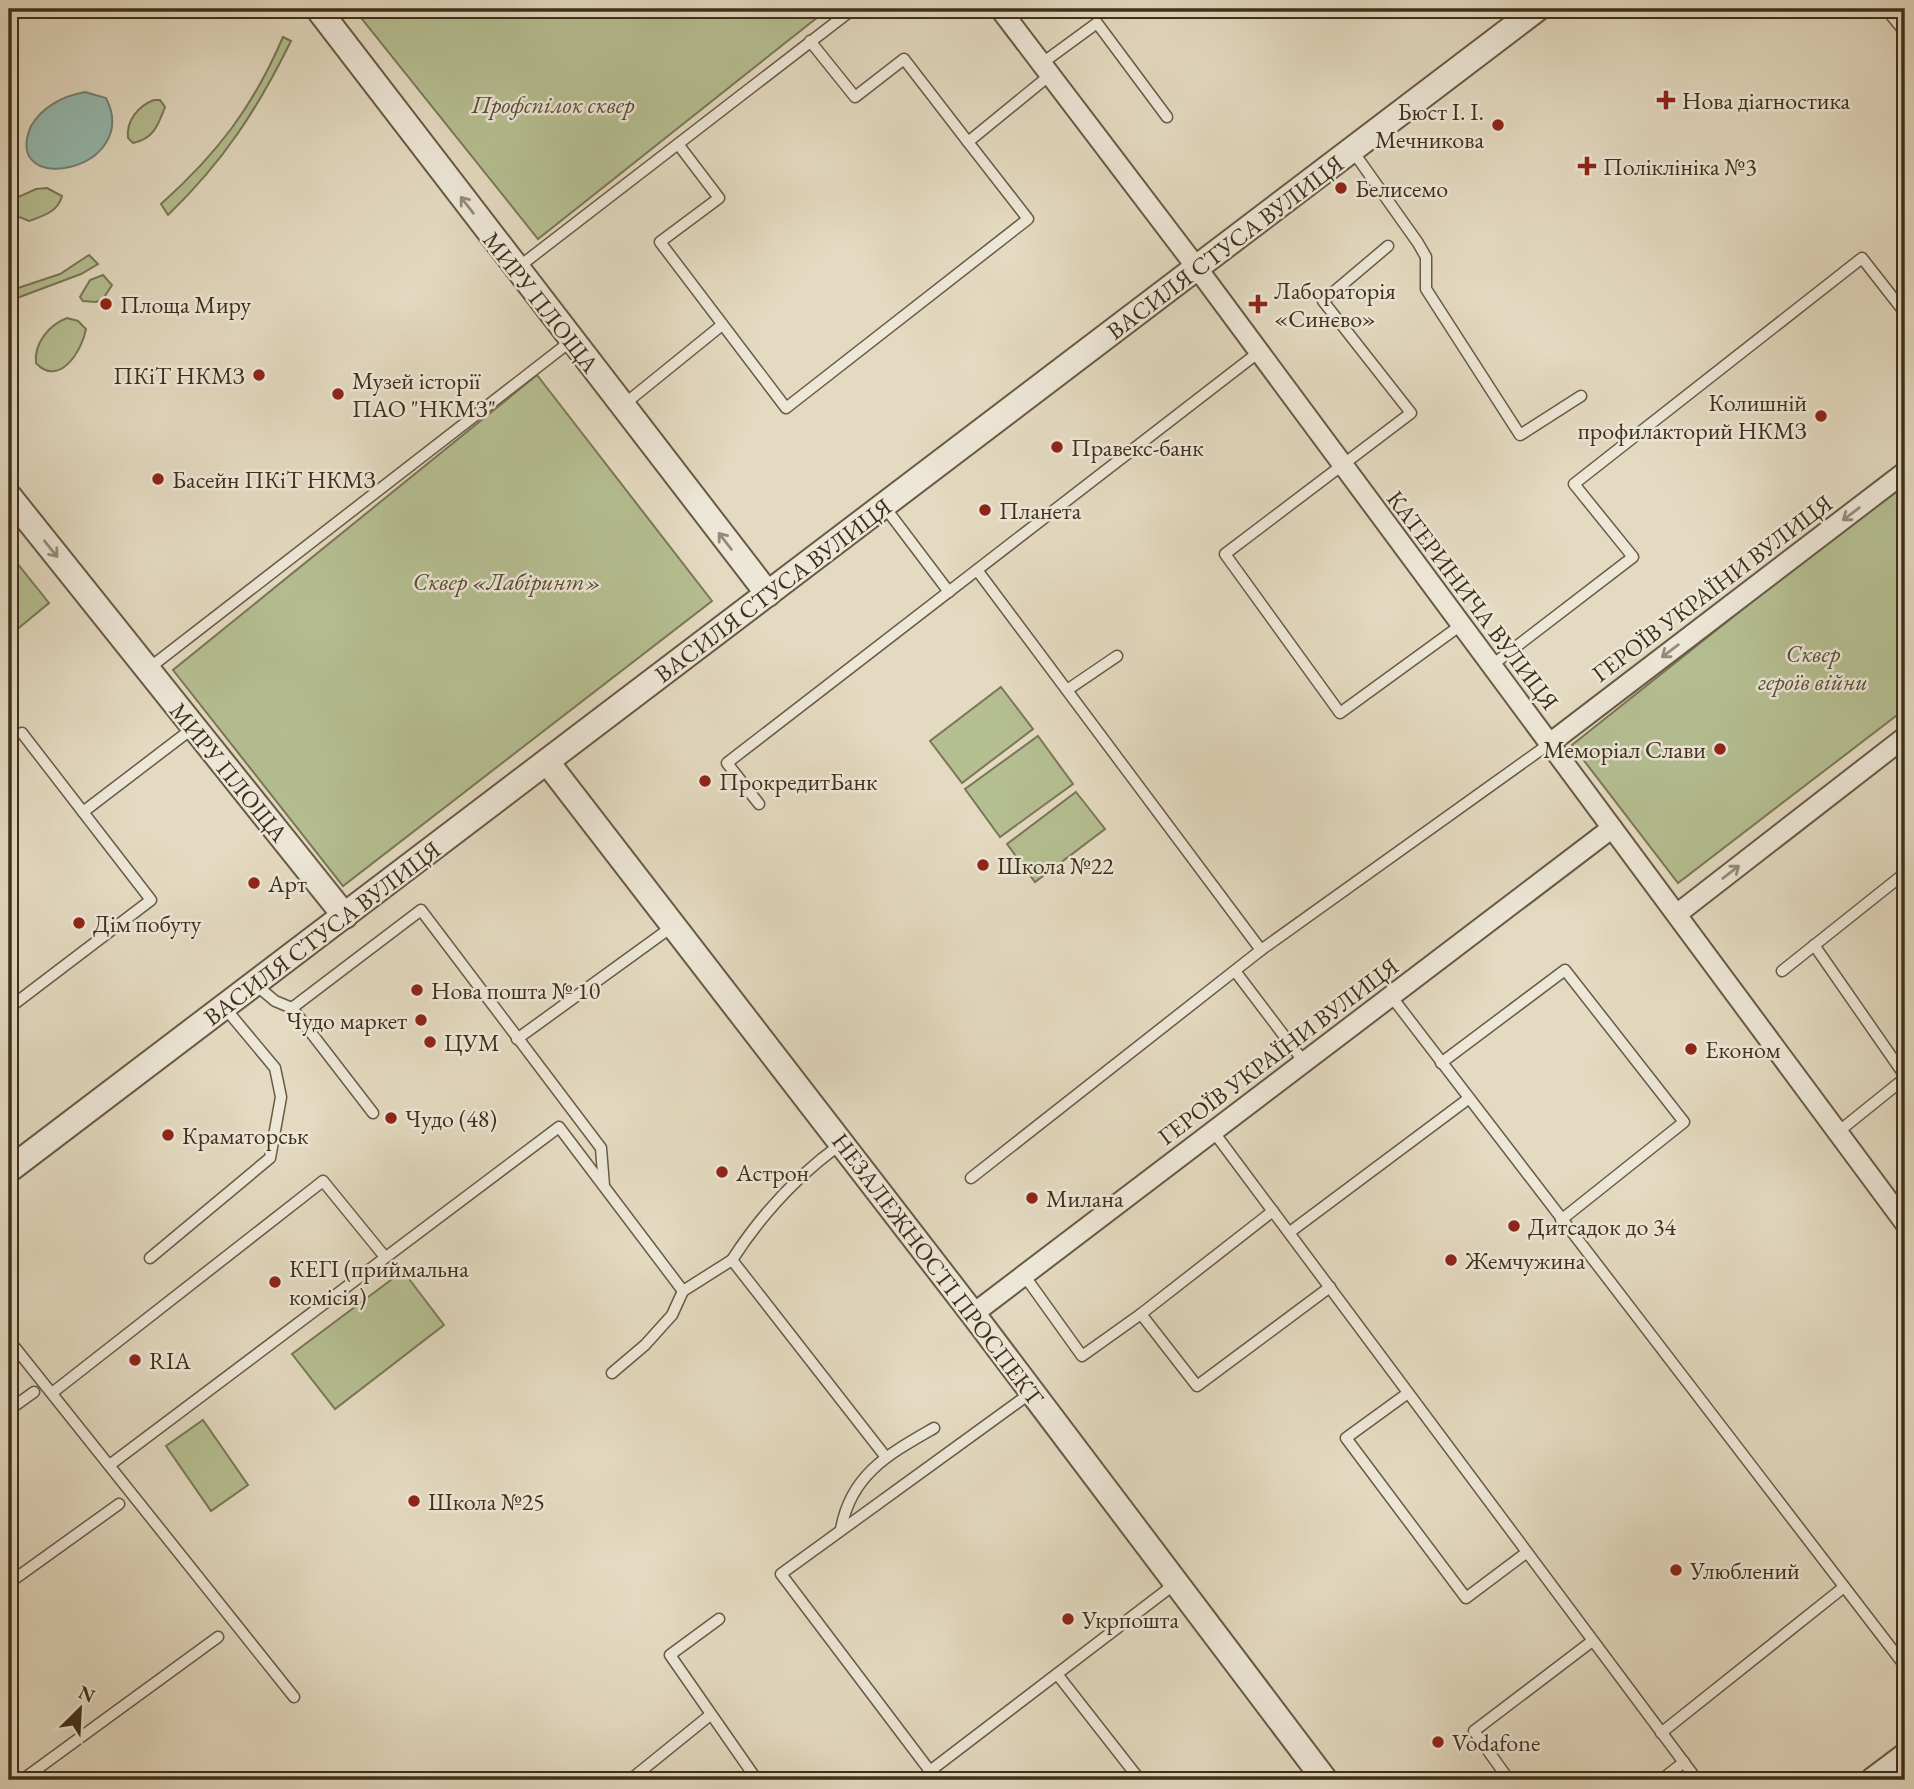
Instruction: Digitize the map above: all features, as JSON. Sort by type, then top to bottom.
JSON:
[{"type":"street","name":"МИРУ ПЛОЩА","points":[[318,9],[571,341],[768,593]]},
{"type":"street","name":"КАТЕРИНИЧА ВУЛИЦЯ","points":[[1000,9],[1197,268],[1905,1223]]},
{"type":"street","name":"ВАСИЛЯ СТУСА ВУЛИЦЯ","points":[[9,1170],[1537,9]]},
{"type":"street","name":"ГЕРОЇВ УКРАЇНИ ВУЛИЦЯ","points":[[1549,744],[1905,472]]},
{"type":"street","name":"МИРУ ПЛОЩА","points":[[9,496],[345,916]]},
{"type":"street","points":[[1677,914],[1905,737]]},
{"type":"street","name":"НЕЗАЛЕЖНОСТІ ПРОСПЕКТ","points":[[547,762],[973,1314],[1325,1780]]},
{"type":"street","name":"ГЕРОЇВ УКРАЇНИ ВУЛИЦЯ","points":[[973,1314],[1612,828]]},
{"type":"street","points":[[1873,1780],[1905,1756]]},
{"type":"lane","points":[[516,269],[853,9]]},
{"type":"lane","points":[[1886,9],[1905,32]]},
{"type":"lane","points":[[968,142],[1097,23],[1167,117]]},
{"type":"lane","points":[[678,144],[719,198],[660,242],[786,408],[1028,219],[904,59],[855,97],[810,41]]},
{"type":"lane","points":[[1352,150],[1418,243],[1426,257],[1426,289],[1520,435],[1581,396]]},
{"type":"lane","points":[[1388,246],[1323,301],[1410,413],[1225,554],[1340,713],[1461,625]]},
{"type":"lane","points":[[1491,666],[1633,557],[1574,484],[1862,257],[1905,313]]},
{"type":"lane","points":[[622,406],[722,325]]},
{"type":"lane","points":[[148,669],[571,341]]},
{"type":"lane","points":[[759,804],[727,764],[1259,352]]},
{"type":"lane","points":[[884,506],[949,592]]},
{"type":"lane","points":[[977,570],[1261,950]]},
{"type":"lane","points":[[1067,690],[1117,656]]},
{"type":"lane","points":[[83,812],[194,727]]},
{"type":"lane","points":[[9,1008],[150,900],[22,733]]},
{"type":"lane","points":[[971,1178],[1261,950],[1549,744]]},
{"type":"lane","points":[[1782,971],[1905,873]]},
{"type":"lane","points":[[292,1008],[421,910],[601,1148],[604,1186]]},
{"type":"lane","points":[[517,1039],[673,926]]},
{"type":"lane","points":[[1814,945],[1905,1077],[1838,1132]]},
{"type":"lane","points":[[1441,1063],[1565,970],[1684,1122],[1561,1220]]},
{"type":"lane","points":[[1235,971],[1304,1062]]},
{"type":"lane","points":[[255,985],[275,1001],[292,1008],[373,1113]]},
{"type":"lane","points":[[1391,996],[1905,1667]]},
{"type":"lane","points":[[150,1258],[270,1158],[281,1097],[275,1068],[225,1008]]},
{"type":"lane","points":[[1290,1232],[1468,1099]]},
{"type":"lane","points":[[111,1464],[559,1127],[683,1291]]},
{"type":"lane","points":[[1213,1130],[1591,1642],[1697,1780]]},
{"type":"lane","points":[[612,1373],[645,1345],[672,1315],[683,1291],[732,1260],[749,1233],[812,1164],[842,1143]]},
{"type":"lane","points":[[52,1393],[323,1181],[385,1257]]},
{"type":"lane","points":[[1024,1275],[1082,1356],[1141,1314],[1273,1211]]},
{"type":"lane","points":[[732,1260],[885,1456]]},
{"type":"lane","points":[[1141,1314],[1197,1386],[1330,1287]]},
{"type":"lane","points":[[9,1340],[111,1464],[294,1697]]},
{"type":"lane","points":[[9,1410],[34,1392]]},
{"type":"lane","points":[[1032,1392],[781,1574],[930,1771],[1176,1583]]},
{"type":"lane","points":[[1408,1393],[1346,1438],[1466,1598],[1526,1553]]},
{"type":"lane","points":[[841,1529],[845,1507],[868,1472],[885,1456],[934,1428]]},
{"type":"lane","points":[[9,1583],[118,1504]]},
{"type":"lane","points":[[1661,1732],[1844,1587]]},
{"type":"lane","points":[[719,1619],[670,1655],[709,1716],[757,1780]]},
{"type":"lane","points":[[22,1780],[218,1637]]},
{"type":"lane","points":[[1509,1780],[1474,1731],[1591,1642]]},
{"type":"lane","points":[[1057,1674],[1140,1780]]},
{"type":"lane","points":[[630,1780],[709,1716]]},
{"type":"lane","points":[[1661,1780],[1684,1762]]},
{"type":"green space","name":"Профспілок сквер","points":[[354,9],[828,9],[538,239]]},
{"type":"green space","points":[[283,37],[291,41],[252,112],[206,175],[168,215],[161,204],[199,167],[232,128],[259,86]]},
{"type":"green space","points":[[154,100],[160,100],[165,107],[160,120],[150,135],[133,143],[128,138],[131,120],[138,110]]},
{"type":"green space","points":[[47,188],[62,196],[57,206],[49,213],[29,221],[9,213],[16,198],[36,189]]},
{"type":"green space","points":[[89,255],[98,264],[81,274],[9,301],[9,291],[60,274]]},
{"type":"green space","points":[[103,275],[112,285],[103,299],[96,302],[83,301],[80,297],[90,280]]},
{"type":"green space","points":[[67,318],[78,321],[86,329],[84,338],[68,364],[61,369],[45,370],[36,363],[37,349],[49,330]]},
{"type":"green space","name":"Сквер «Лабіринт»","points":[[537,375],[712,601],[343,886],[173,670]]},
{"type":"green space","name":"Сквер героїв війни","points":[[1905,480],[1905,709],[1678,883],[1572,745]]},
{"type":"green space","points":[[9,553],[49,603],[9,636]]},
{"type":"green space","points":[[1001,687],[1033,729],[962,783],[930,741]]},
{"type":"green space","points":[[1038,736],[1073,784],[1000,837],[965,789]]},
{"type":"green space","points":[[1076,792],[1105,829],[1035,882],[1007,844]]},
{"type":"green space","points":[[403,1271],[444,1325],[335,1409],[292,1354]]},
{"type":"green space","points":[[203,1420],[248,1485],[211,1511],[166,1446]]},
{"type":"water","points":[[85,92],[106,98],[112,123],[106,143],[90,158],[71,167],[51,168],[35,163],[27,149],[31,126],[55,103]]},
{"type":"place","name":"Нова діагностика","points":[[1666,100]]},
{"type":"place","name":"Бюст І. І. Мечникова","points":[[1498,125]]},
{"type":"place","name":"Поліклініка №3","points":[[1587,166]]},
{"type":"place","name":"Белисемо","points":[[1341,188]]},
{"type":"place","name":"Площа Миру","points":[[106,304]]},
{"type":"place","name":"Лабораторія «Синєво»","points":[[1258,304]]},
{"type":"place","name":"ПКіТ НКМЗ","points":[[259,375]]},
{"type":"place","name":"Музей історії ПАО \"НКМЗ\"","points":[[338,394]]},
{"type":"place","name":"Колишній профилакторий НКМЗ","points":[[1821,416]]},
{"type":"place","name":"Правекс-банк","points":[[1057,447]]},
{"type":"place","name":"Басейн ПКіТ НКМЗ","points":[[158,479]]},
{"type":"place","name":"Планета","points":[[985,510]]},
{"type":"place","name":"Меморіал Слави","points":[[1720,749]]},
{"type":"place","name":"ПрокредитБанк","points":[[705,781]]},
{"type":"place","name":"Школа №22","points":[[983,865]]},
{"type":"place","name":"Арт","points":[[254,883]]},
{"type":"place","name":"Дім побуту","points":[[79,923]]},
{"type":"place","name":"Нова пошта № 10","points":[[417,990]]},
{"type":"place","name":"Чудо маркет","points":[[421,1020]]},
{"type":"place","name":"ЦУМ","points":[[430,1042]]},
{"type":"place","name":"Економ","points":[[1691,1049]]},
{"type":"place","name":"Чудо (48)","points":[[391,1118]]},
{"type":"place","name":"Краматорськ","points":[[168,1135]]},
{"type":"place","name":"Астрон","points":[[722,1172]]},
{"type":"place","name":"Милана","points":[[1032,1198]]},
{"type":"place","name":"Дитсадок до 34","points":[[1514,1226]]},
{"type":"place","name":"Жемчужина","points":[[1451,1260]]},
{"type":"place","name":"КЕГІ (приймальна комісія)","points":[[275,1282]]},
{"type":"place","name":"RIA","points":[[135,1360]]},
{"type":"place","name":"Школа №25","points":[[414,1501]]},
{"type":"place","name":"Улюблений","points":[[1676,1570]]},
{"type":"place","name":"Укрпошта","points":[[1068,1619]]},
{"type":"place","name":"Vodafone","points":[[1438,1742]]}]
